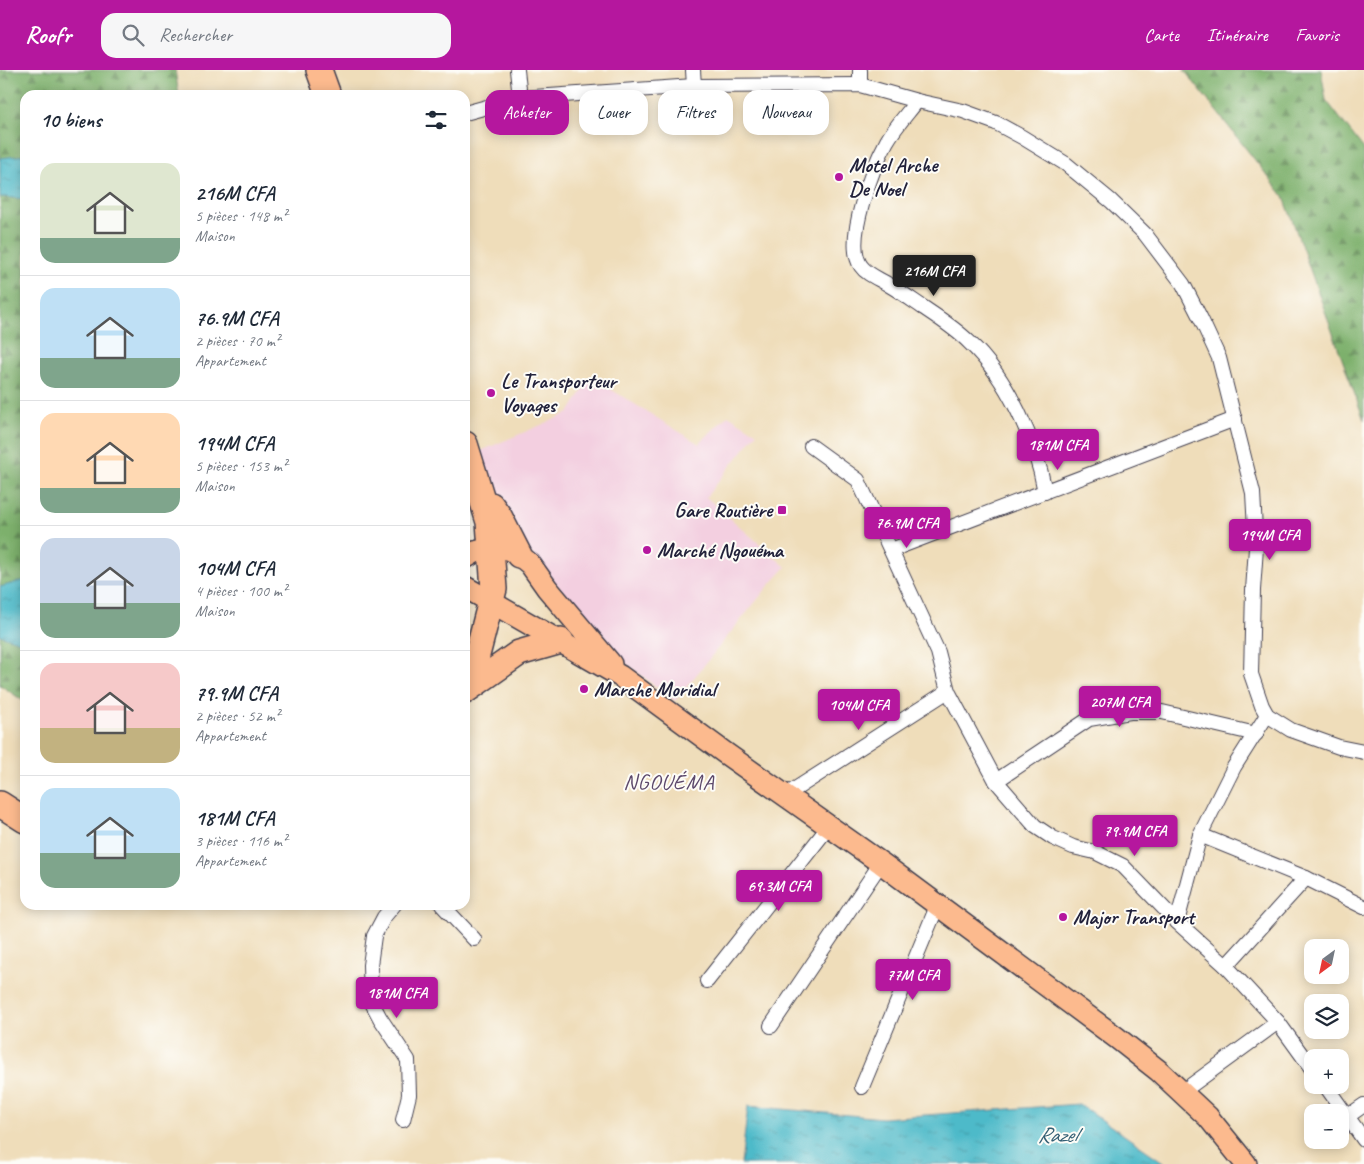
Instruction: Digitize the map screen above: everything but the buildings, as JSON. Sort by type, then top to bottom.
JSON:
[{"type":"highway","points":[[319,70],[326,90]]},
{"type":"highway","points":[[470,459],[489,522],[494,589],[475,663],[470,674]]},
{"type":"highway","points":[[481,491],[499,516],[520,555]]},
{"type":"highway","points":[[470,687],[519,653],[561,641]]},
{"type":"highway","points":[[0,804],[20,817]]},
{"type":"main road","points":[[470,555],[492,548],[506,548],[520,555],[530,564],[547,588],[620,676]]},
{"type":"main road","points":[[470,590],[620,676],[724,753],[882,862],[1159,1071],[1208,1117],[1246,1164]]},
{"type":"street","points":[[517,70],[519,90]]},
{"type":"street","points":[[693,70],[694,86]]},
{"type":"street","points":[[860,70],[860,85]]},
{"type":"street","points":[[569,95],[694,86],[860,85],[917,101],[963,111],[996,123],[1022,136],[1066,164],[1111,201],[1146,234],[1183,284],[1219,358],[1253,493],[1256,548],[1253,590],[1252,674],[1262,706],[1267,715],[1291,730],[1339,747],[1364,752]]},
{"type":"street","points":[[917,101],[888,140],[873,173],[857,224],[855,250],[860,266],[869,274],[890,285],[930,312],[969,342],[995,373],[1018,412],[1035,449],[1045,492]]},
{"type":"street","points":[[470,112],[485,108]]},
{"type":"street","points":[[891,550],[1235,419]]},
{"type":"street","points":[[810,446],[858,480],[938,652],[948,691],[996,781],[1036,826],[1053,838],[1073,847],[1095,852],[1123,866],[1177,922],[1226,966],[1278,1022],[1304,1058]]},
{"type":"street","points":[[786,795],[948,691]]},
{"type":"street","points":[[996,781],[1089,719],[1130,712],[1162,712],[1256,734]]},
{"type":"street","points":[[1177,922],[1200,835],[1234,767],[1267,715]]},
{"type":"street","points":[[706,981],[830,825]]},
{"type":"street","points":[[1200,835],[1306,878],[1364,907]]},
{"type":"street","points":[[771,1026],[882,862]]},
{"type":"street","points":[[1226,966],[1306,878]]},
{"type":"street","points":[[862,1087],[938,904]]},
{"type":"street","points":[[390,910],[374,936],[370,965],[370,992],[371,1001],[380,1018],[408,1060],[410,1095],[403,1120]]},
{"type":"street","points":[[447,910],[474,939]]},
{"type":"street","points":[[1182,1092],[1278,1022]]},
{"type":"street","points":[[1349,1115],[1364,1106]]},
{"type":"street","points":[[1349,1118],[1364,1140]]},
{"type":"shaded area","name":"Marché Ngouéma","points":[[591,377],[699,444],[728,415],[757,433],[706,497],[786,567],[675,701],[616,656],[514,533],[476,453],[569,413]]},
{"type":"green space","points":[[0,70],[175,70],[178,90],[20,90],[20,699],[0,685]]},
{"type":"green space","points":[[1184,70],[1321,70],[1326,100],[1364,149],[1364,420],[1284,197]]},
{"type":"water","points":[[20,156],[20,199],[0,197],[0,158]]},
{"type":"water","points":[[20,581],[20,642],[0,635],[0,587]]},
{"type":"water","name":"Razel","points":[[1079,1104],[1166,1164],[741,1164],[748,1106],[883,1118]]},
{"type":"place","name":"Motel Arche De Noel","points":[[839,177]]},
{"type":"place","name":"Le Transporteur Voyages","points":[[491,393]]},
{"type":"place","name":"Gare Routière","points":[[782,510]]},
{"type":"place","name":"Marché Ngouéma","points":[[647,550]]},
{"type":"place","name":"Marche Moridial","points":[[584,689]]},
{"type":"place","name":"Major Transport","points":[[1063,917]]},
{"type":"district","name":"NGOUÉMA","points":[[669,782]]}]
